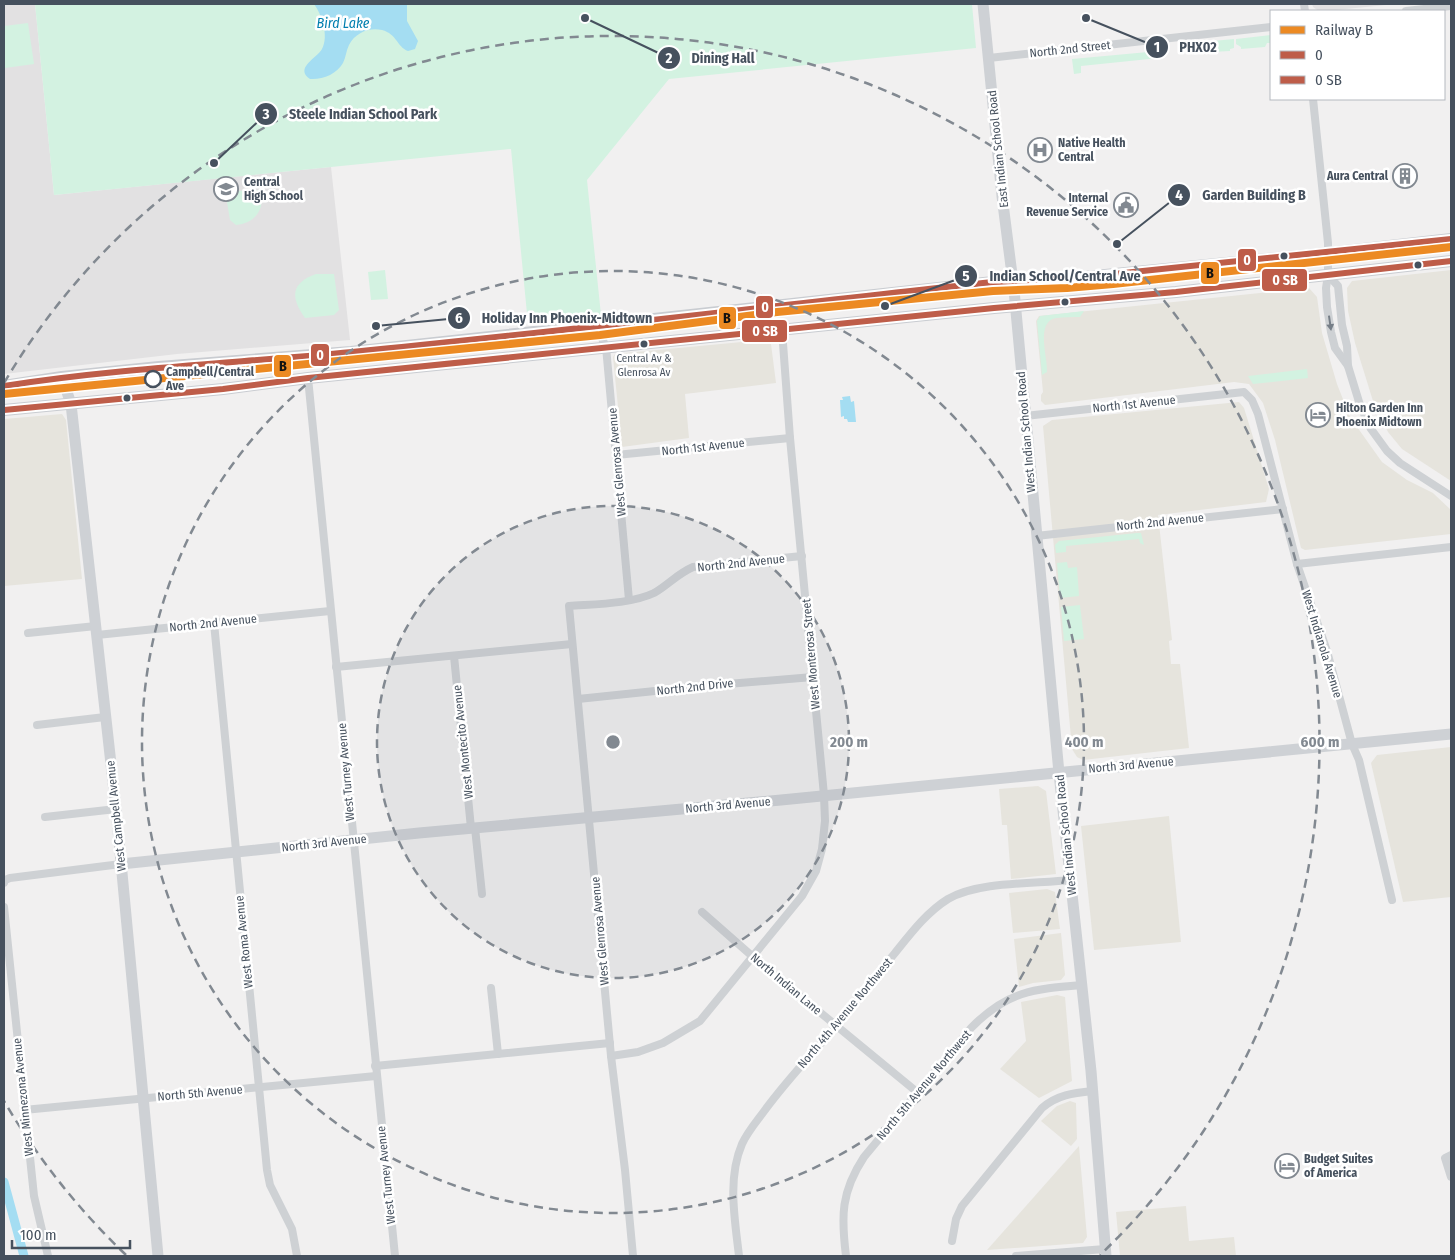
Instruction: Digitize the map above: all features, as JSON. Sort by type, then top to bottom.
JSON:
[{"type":"main road","points":[[4,386],[62,377],[170,366],[351,352],[1013,280],[1085,277],[1328,257],[1451,239]]},
{"type":"main road","points":[[4,410],[782,330],[1014,300],[1176,292],[1451,261]]},
{"type":"street","name":"East Indian School Road","points":[[983,4],[1014,300]]},
{"type":"street","points":[[1415,10],[1451,6]]},
{"type":"street","name":"North 2nd Street","points":[[989,58],[1270,27]]},
{"type":"street","points":[[1313,100],[1328,257],[1326,288],[1331,332],[1335,348],[1348,366]]},
{"type":"street","points":[[1328,275],[1338,286],[1348,366],[1364,416],[1371,429],[1387,451],[1413,472],[1442,488],[1451,496]]},
{"type":"street","name":"West Indian School Road","points":[[1014,300],[1059,773],[1093,1091],[1105,1253]]},
{"type":"street","name":"West Glenrosa Avenue","points":[[596,326],[606,347],[629,600]]},
{"type":"street","name":"West Monterosa Street","points":[[611,1056],[638,1052],[663,1043],[700,1021],[802,896],[816,870],[825,833],[824,795],[790,438],[782,330]]},
{"type":"street","name":"West Campbell Avenue","points":[[62,377],[71,404],[116,809],[158,1256]]},
{"type":"street","name":"West Turney Avenue","points":[[308,378],[352,840],[395,1256]]},
{"type":"street","name":"North 1st Avenue","points":[[1025,416],[1244,392]]},
{"type":"street","name":"West Indianola Avenue","points":[[1244,392],[1254,403],[1297,564],[1327,651],[1352,744],[1360,760],[1392,900]]},
{"type":"street","name":"North 1st Avenue","points":[[616,455],[790,438]]},
{"type":"street","name":"North 2nd Avenue","points":[[1036,536],[1283,509]]},
{"type":"street","points":[[1297,564],[1451,547]]},
{"type":"street","name":"North 2nd Avenue","points":[[568,606],[643,597],[693,567],[802,556]]},
{"type":"street","name":"West Glenrosa Avenue","points":[[568,606],[611,1056],[626,1170],[633,1256]]},
{"type":"street","name":"North 2nd Avenue","points":[[28,633],[214,623],[330,611]]},
{"type":"street","name":"West Roma Avenue","points":[[214,623],[267,1170],[270,1185],[292,1229],[297,1256]]},
{"type":"street","points":[[336,667],[572,644]]},
{"type":"street","name":"West Montecito Avenue","points":[[454,656],[482,894]]},
{"type":"street","name":"North 2nd Drive","points":[[578,699],[813,677]]},
{"type":"street","points":[[36,725],[105,718]]},
{"type":"street","name":"North 3rd Avenue","points":[[4,882],[10,878],[236,851],[1451,734]]},
{"type":"street","points":[[44,817],[116,809]]},
{"type":"street","name":"North 4th Avenue Northwest","points":[[739,1256],[734,1208],[734,1181],[742,1145],[750,1130],[777,1094],[918,925],[928,914],[949,899],[974,889],[1071,880]]},
{"type":"street","name":"West Minnezona Avenue","points":[[4,907],[34,1196],[48,1256]]},
{"type":"street","name":"North Indian Lane","points":[[702,912],[917,1092]]},
{"type":"street","name":"North 5th Avenue Northwest","points":[[846,1256],[843,1224],[844,1199],[857,1167],[971,1028],[991,1009],[1010,997],[1022,993],[1082,985]]},
{"type":"street","points":[[491,988],[498,1054]]},
{"type":"street","points":[[375,1066],[610,1043]]},
{"type":"street","name":"North 5th Avenue","points":[[24,1110],[376,1076]]},
{"type":"street","points":[[952,1241],[954,1225],[962,1206],[1042,1108],[1059,1096],[1093,1091]]},
{"type":"street","points":[[1448,1156],[1451,1177]]},
{"type":"street","points":[[1016,1256],[1105,1253]]},
{"type":"shaded area","name":"Central High School","points":[[4,4],[35,4],[54,195],[331,167],[350,340],[177,354],[4,374]]},
{"type":"shaded area","points":[[1312,4],[1396,4],[1336,10],[1318,10]]},
{"type":"shaded area","points":[[1451,270],[1451,481],[1402,449],[1388,432],[1373,401],[1355,343],[1348,311],[1347,288],[1352,281]]},
{"type":"shaded area","points":[[1309,288],[1317,297],[1322,333],[1337,384],[1350,417],[1382,462],[1407,480],[1433,493],[1451,510],[1451,534],[1305,550],[1301,548],[1275,440],[1263,403],[1249,384],[1234,382],[1045,405],[1041,401],[1043,392],[1036,321],[1039,316]]},
{"type":"shaded area","points":[[763,340],[771,344],[776,383],[685,394],[689,438],[622,447],[613,357],[615,354]]},
{"type":"shaded area","points":[[1239,402],[1244,408],[1269,489],[1266,502],[1158,515],[1172,640],[1169,641],[1171,664],[1180,664],[1189,748],[1083,760],[1077,757],[1072,749],[1043,426],[1052,420]]},
{"type":"shaded area","points":[[62,414],[66,420],[82,579],[4,586],[4,419]]},
{"type":"shaded area","points":[[1451,747],[1451,897],[1403,902],[1371,763],[1377,755]]},
{"type":"shaded area","points":[[1038,786],[1046,791],[1056,874],[1011,879],[1007,825],[1002,825],[999,789]]},
{"type":"shaded area","points":[[1169,816],[1181,942],[1094,950],[1081,826]]},
{"type":"shaded area","points":[[1047,889],[1055,892],[1060,929],[1013,933],[1009,893]]},
{"type":"shaded area","points":[[1061,933],[1065,975],[1061,980],[1033,983],[1019,987],[1014,939]]},
{"type":"shaded area","points":[[1057,995],[1065,997],[1072,1081],[1039,1098],[1000,1069],[1026,1041],[1021,1002]]},
{"type":"shaded area","points":[[1070,1101],[1076,1103],[1077,1139],[1071,1146],[1041,1121],[1057,1106]]},
{"type":"shaded area","points":[[1079,1146],[1087,1237],[1083,1243],[987,1250]]},
{"type":"shaded area","points":[[1186,1206],[1189,1241],[1234,1237],[1236,1256],[1120,1256],[1116,1212]]},
{"type":"green space","points":[[35,4],[972,4],[976,48],[669,79],[587,180],[601,315],[528,324],[511,149],[54,195]]},
{"type":"green space","points":[[28,23],[34,64],[5,68],[4,26]]},
{"type":"green space","points":[[1270,35],[1270,43],[1267,43],[1265,47],[1241,49],[1236,44],[1236,39]]},
{"type":"green space","points":[[1234,39],[1234,48],[1230,49],[1230,51],[1194,53],[1192,43]]},
{"type":"green space","points":[[1159,51],[1159,58],[1081,66],[1081,73],[1074,74],[1072,59]]},
{"type":"green space","points":[[229,188],[234,191],[260,190],[262,203],[258,214],[254,218],[243,224],[236,225],[230,220],[227,202],[223,195]]},
{"type":"green space","points":[[385,270],[388,299],[371,300],[368,272]]},
{"type":"green space","points":[[316,274],[334,274],[339,310],[334,315],[305,318],[297,304],[296,292],[302,282]]},
{"type":"green space","points":[[1084,311],[1080,317],[1056,318],[1046,326],[1044,341],[1047,372],[1042,375],[1037,321],[1040,316]]},
{"type":"green space","points":[[1307,369],[1308,378],[1253,384],[1248,376]]},
{"type":"green space","points":[[1141,533],[1144,545],[1140,543],[1139,539],[1066,546],[1066,552],[1056,553],[1055,545],[1059,541]]},
{"type":"green space","points":[[1067,562],[1068,568],[1077,567],[1079,596],[1060,598],[1057,563]]},
{"type":"green space","points":[[1080,605],[1084,639],[1064,641],[1061,607]]},
{"type":"water","name":"Bird Lake","points":[[314,4],[407,4],[407,21],[418,41],[415,49],[408,51],[404,49],[391,34],[382,30],[367,30],[359,34],[352,41],[343,63],[337,70],[324,77],[310,79],[304,71],[305,67],[322,49],[325,38],[322,20]]},
{"type":"water","points":[[850,396],[851,402],[854,401],[856,422],[848,422],[847,419],[844,419],[844,416],[841,417],[840,400],[843,400],[842,397]]},
{"type":"waterway","points":[[4,1182],[24,1256]]},
{"type":"rail line","name":"B","points":[[4,394],[600,335],[777,312],[993,291],[1113,284],[1451,247]]},
{"type":"transit line","name":"0","points":[[4,386],[134,370],[432,344],[993,282],[1085,277],[1451,239]]},
{"type":"transit line","points":[[4,410],[223,389],[308,378],[994,308],[1176,292],[1451,261]]},
{"type":"place","name":"Dining Hall","points":[[585,18]]},
{"type":"place","name":"PHX02","points":[[1086,18]]},
{"type":"place","name":"Native Health Central","points":[[1040,150]]},
{"type":"place","name":"Steele Indian School Park","points":[[214,163]]},
{"type":"place","name":"Aura Central","points":[[1405,176]]},
{"type":"place","name":"Central High School","points":[[226,189]]},
{"type":"place","name":"Internal Revenue Service","points":[[1126,205]]},
{"type":"place","name":"Garden Building B","points":[[1117,244]]},
{"type":"place","name":"Indian School/Central Ave","points":[[885,306]]},
{"type":"place","name":"Holiday Inn Phoenix-Midtown","points":[[376,326]]},
{"type":"place","name":"Central Av & Glenrosa Av","points":[[644,344]]},
{"type":"place","name":"Campbell/Central Ave","points":[[153,379]]},
{"type":"place","name":"Hilton Garden Inn Phoenix Midtown","points":[[1318,415]]},
{"type":"place","name":"Budget Suites of America","points":[[1287,1166]]}]
